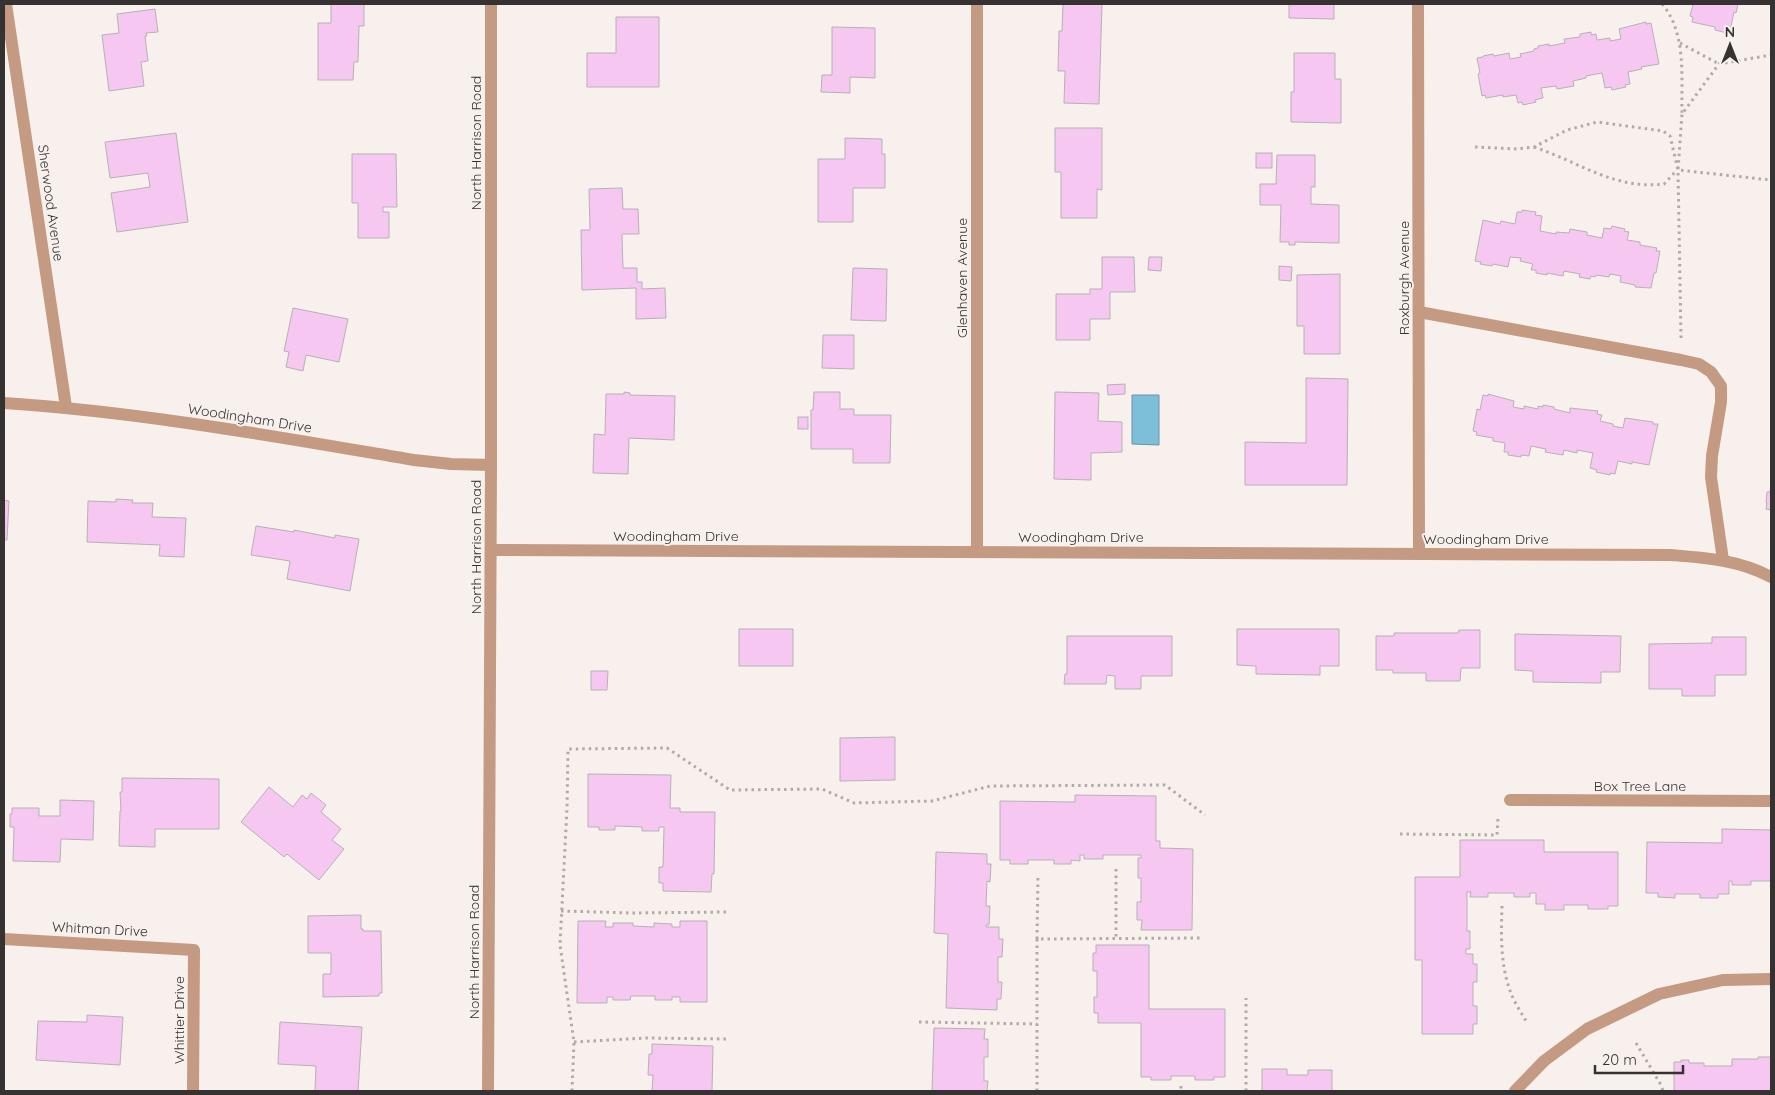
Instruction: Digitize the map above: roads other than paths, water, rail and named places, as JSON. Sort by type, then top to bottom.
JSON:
[{"type":"street","name":"Sherwood Avenue","points":[[6,4],[66,407]]},
{"type":"street","name":"North Harrison Road","points":[[488,1091],[491,4]]},
{"type":"street","name":"Glenhaven Avenue","points":[[977,4],[977,552]]},
{"type":"street","name":"Roxburgh Avenue","points":[[1418,4],[1419,553]]},
{"type":"street","points":[[1419,312],[1681,360],[1699,364],[1711,372],[1721,386],[1721,402],[1712,456],[1711,477],[1723,560]]},
{"type":"street","name":"Woodingham Drive","points":[[4,403],[66,407],[124,414],[414,460],[451,464],[491,465]]},
{"type":"street","name":"Woodingham Drive","points":[[490,550],[1671,555],[1723,560],[1757,570],[1771,577]]},
{"type":"street","name":"Box Tree Lane","points":[[1510,800],[1771,801]]},
{"type":"street","name":"Whitman Drive","points":[[4,938],[194,950]]},
{"type":"street","name":"Whittier Drive","points":[[193,1091],[194,950]]},
{"type":"street","points":[[1515,1091],[1544,1061],[1587,1029],[1659,994],[1722,980],[1771,979]]},
{"type":"water","points":[[1132,395],[1159,395],[1159,445],[1132,444]]}]
